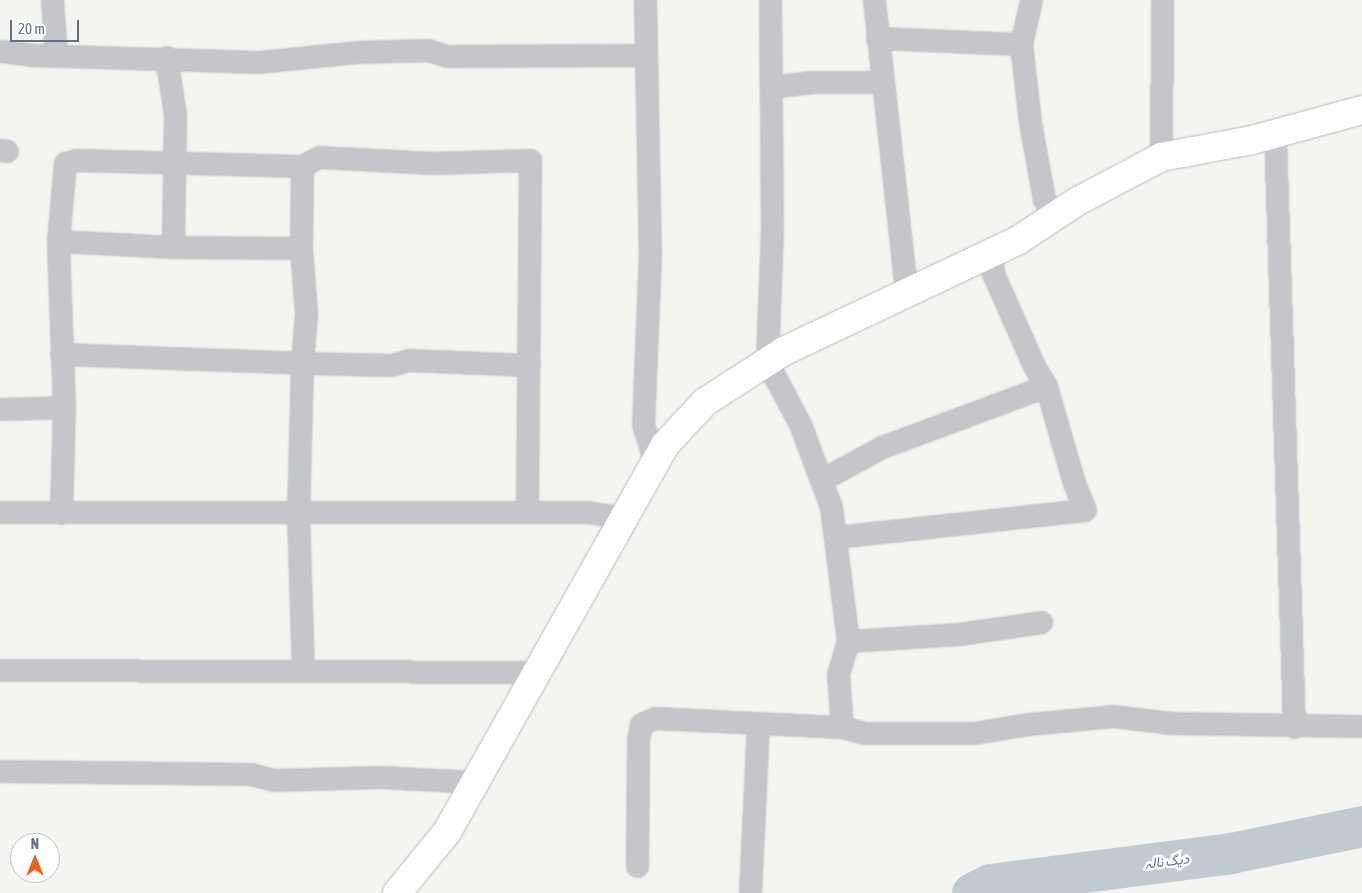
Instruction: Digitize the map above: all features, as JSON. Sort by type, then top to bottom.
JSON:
[{"type":"street","points":[[52,0],[56,56]]},
{"type":"street","points":[[645,0],[650,252],[643,424],[655,463]]},
{"type":"street","points":[[770,0],[771,323],[767,362],[800,424],[823,479],[836,537],[840,592],[848,641],[838,674],[842,727]]},
{"type":"street","points":[[874,0],[906,292]]},
{"type":"street","points":[[1031,0],[1021,44],[1030,122],[1044,200],[1057,214]]},
{"type":"street","points":[[1161,156],[1162,0]]},
{"type":"street","points":[[877,38],[1021,44]]},
{"type":"street","points":[[0,51],[56,56],[259,62],[358,52],[428,50],[446,56],[645,55]]},
{"type":"street","points":[[166,58],[175,114],[174,247]]},
{"type":"street","points":[[771,87],[812,82],[882,82]]},
{"type":"street","points":[[397,893],[446,832],[665,445],[705,402],[767,362],[906,292],[1017,241],[1057,214],[1161,156],[1275,134],[1362,110]]},
{"type":"street","points":[[1275,134],[1294,727]]},
{"type":"street","points":[[61,513],[64,407],[58,241],[65,163],[76,160],[302,166],[319,157],[433,163],[530,160],[527,512]]},
{"type":"street","points":[[302,166],[301,248],[306,313],[302,363],[298,514],[303,670]]},
{"type":"street","points":[[58,241],[174,247],[301,248]]},
{"type":"street","points":[[836,537],[1086,510],[1074,483],[1046,386],[1035,368],[993,273],[991,252]]},
{"type":"street","points":[[61,354],[302,363],[391,364],[409,360],[529,364]]},
{"type":"street","points":[[823,479],[882,447],[1046,386]]},
{"type":"street","points":[[0,409],[64,407]]},
{"type":"street","points":[[0,512],[298,514],[587,512],[625,518]]},
{"type":"street","points":[[848,641],[959,634],[1041,622]]},
{"type":"street","points":[[0,670],[537,672]]},
{"type":"street","points":[[637,866],[641,724],[655,718],[842,727],[864,734],[974,734],[1029,724],[1113,716],[1171,723],[1294,727],[1362,726]]},
{"type":"street","points":[[750,893],[758,724]]},
{"type":"street","points":[[0,771],[251,774],[273,780],[381,777],[475,782]]},
{"type":"waterway","name":"دیگ نالہ","points":[[972,893],[990,884],[1231,853],[1362,826]]}]
